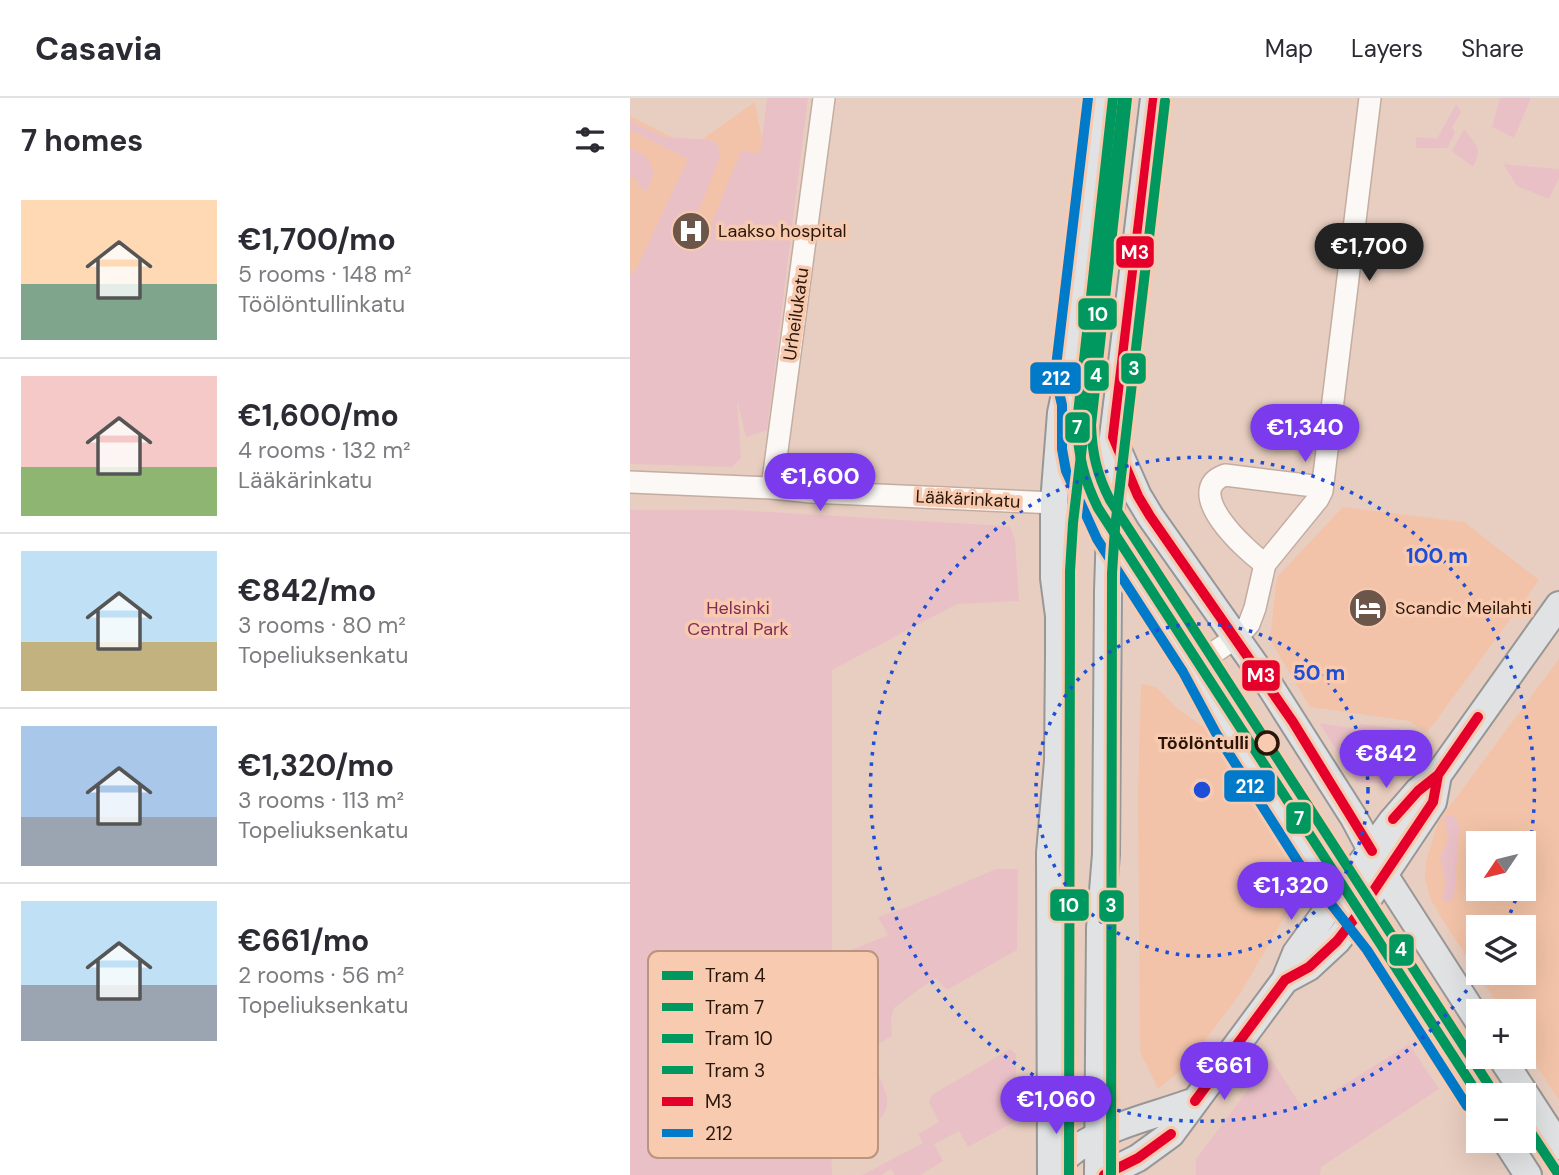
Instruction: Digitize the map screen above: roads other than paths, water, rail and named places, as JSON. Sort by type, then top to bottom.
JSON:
[{"type":"main road","points":[[1052,1175],[1050,853],[1058,761],[1059,667],[1059,616],[1054,578],[1054,503],[1061,414],[1069,375],[1102,98]]},
{"type":"main road","points":[[1098,1175],[1100,928],[1107,840],[1109,532],[1113,437],[1154,98]]},
{"type":"main road","points":[[1069,375],[1076,403],[1076,448],[1080,468],[1109,532],[1195,665],[1229,727],[1318,866],[1358,914],[1469,1083]]},
{"type":"main road","points":[[1113,437],[1133,487],[1150,516],[1237,637],[1354,818],[1385,876],[1466,1002]]},
{"type":"main road","points":[[1104,1175],[1138,1158],[1171,1134],[1285,979],[1296,953],[1340,892],[1401,809],[1418,790],[1438,775],[1559,606]]},
{"type":"main road","points":[[1285,979],[1308,967],[1337,941],[1358,914],[1433,802],[1438,775]]},
{"type":"main road","points":[[1509,1069],[1559,1146]]},
{"type":"main road","points":[[1052,1175],[1065,1158],[1098,1135],[1128,1122],[1195,1101]]},
{"type":"main road","points":[[1514,1153],[1528,1175]]},
{"type":"street","name":"Urheilukatu","points":[[782,489],[824,98]]},
{"type":"street","points":[[1195,665],[1237,637],[1249,624],[1265,564],[1318,499],[1322,487],[1370,98]]},
{"type":"street","points":[[1265,564],[1237,540],[1210,503],[1208,494],[1215,479],[1225,475],[1322,487]]},
{"type":"street","name":"Lääkärinkatu","points":[[630,482],[1054,503]]},
{"type":"tram line","name":"7","points":[[1113,98],[1077,423],[1085,477],[1098,508],[1471,1083]]},
{"type":"tram line","name":"10","points":[[1069,1175],[1070,571],[1073,523],[1123,98]]},
{"type":"tram line","name":"4","points":[[1127,98],[1091,425],[1094,454],[1102,482],[1110,500],[1488,1083]]},
{"type":"tram line","name":"3","points":[[1111,1175],[1112,573],[1165,101]]},
{"type":"tram line","name":"4","points":[[1536,1140],[1559,1175]]},
{"type":"place","name":"Laakso hospital","points":[[691,231]]},
{"type":"place","name":"Scandic Meilahti","points":[[1368,608]]},
{"type":"place","name":"Töölöntulli","points":[[1267,743]]},
{"type":"park label","name":"Helsinki Central Park","points":[[738,618]]}]
